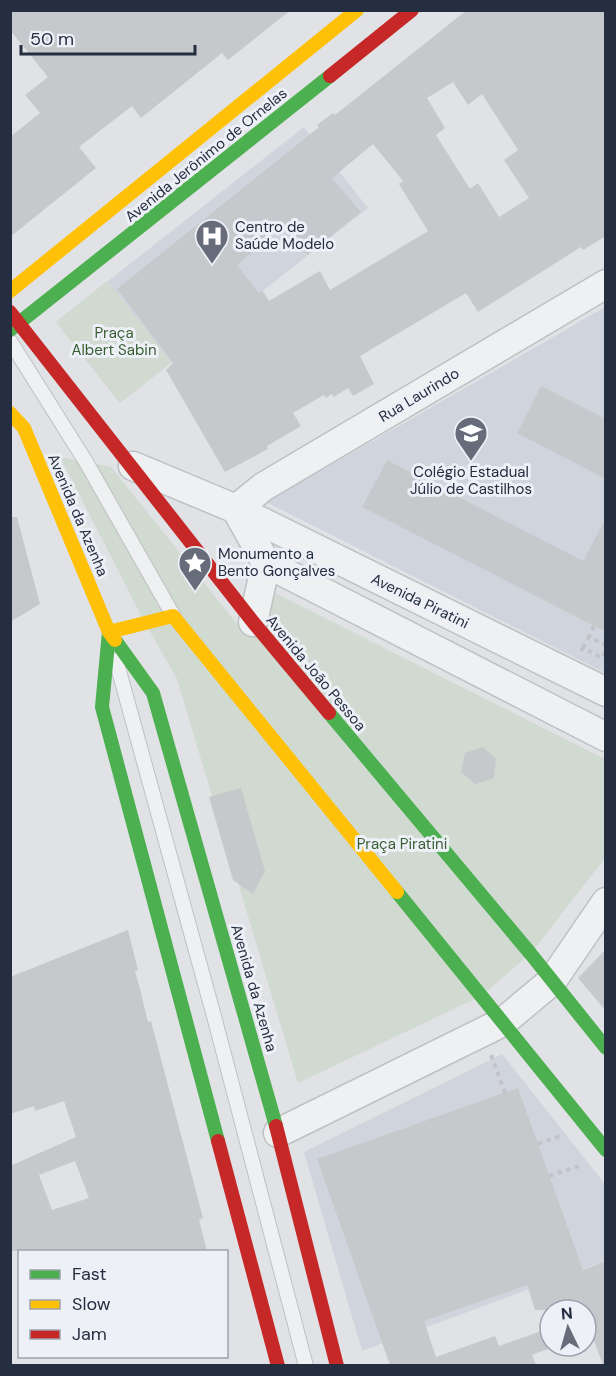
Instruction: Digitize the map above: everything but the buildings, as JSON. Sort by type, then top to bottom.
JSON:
[{"type":"main road","name":"Avenida Jerônimo de Ornelas","points":[[10,291],[375,40],[412,10]]},
{"type":"main road","name":"Avenida Jerônimo de Ornelas","points":[[15,327],[354,12]]},
{"type":"main road","name":"Avenida João Pessoa","points":[[10,312],[15,327],[133,466],[253,622],[606,1048]]},
{"type":"main road","name":"Avenida da Azenha","points":[[10,413],[24,428],[109,632],[153,693],[278,1133],[337,1365]]},
{"type":"main road","points":[[109,632],[173,616],[506,1018],[606,1150]]},
{"type":"main road","name":"Avenida da Azenha","points":[[109,632],[102,707],[278,1365]]},
{"type":"street","points":[[354,12],[375,40]]},
{"type":"street","name":"Rua Laurindo","points":[[236,509],[263,487],[606,284]]},
{"type":"street","name":"Avenida Piratini","points":[[133,466],[236,509],[606,692]]},
{"type":"street","points":[[236,509],[266,563],[606,737]]},
{"type":"street","points":[[253,622],[266,563]]},
{"type":"street","points":[[278,1133],[506,1018],[552,981],[606,902]]},
{"type":"lane","points":[[15,327],[86,462],[173,616],[258,699]]},
{"type":"lane","points":[[10,341],[86,462]]},
{"type":"lane","points":[[109,632],[306,1365]]},
{"type":"path","points":[[583,648],[594,626]]},
{"type":"path","points":[[589,637],[606,645]]},
{"type":"path","points":[[505,1093],[506,1018]]},
{"type":"path","points":[[549,1176],[583,1164]]},
{"type":"shaded area","name":"Centro de Saúde Modelo","points":[[304,127],[368,208],[120,403],[56,322]]},
{"type":"shaded area","name":"Colégio Estadual Júlio de Castilhos","points":[[605,307],[605,673],[266,502],[406,422]]},
{"type":"shaded area","points":[[502,1054],[605,1184],[605,1261],[362,1351],[304,1152]]},
{"type":"green space","name":"Praça Albert Sabin","points":[[107,281],[172,362],[120,403],[56,322]]},
{"type":"green space","name":"Praça Piratini","points":[[60,457],[111,467],[245,634],[273,592],[605,759],[605,858],[532,952],[481,996],[298,1083],[177,679],[143,619]]},
{"type":"traffic: fast","points":[[10,330],[330,76]]},
{"type":"traffic: fast","points":[[109,632],[102,707],[218,1141]]},
{"type":"traffic: fast","points":[[115,640],[153,693],[276,1126]]},
{"type":"traffic: fast","points":[[329,713],[530,953],[606,1048]]},
{"type":"traffic: fast","points":[[397,892],[606,1150]]},
{"type":"traffic: slow","points":[[10,291],[357,10]]},
{"type":"traffic: slow","points":[[10,413],[24,428],[109,632],[115,640]]},
{"type":"traffic: slow","points":[[109,632],[173,616],[397,892]]},
{"type":"traffic: jam","points":[[330,76],[412,10]]},
{"type":"traffic: jam","points":[[10,312],[253,622],[329,713]]},
{"type":"traffic: jam","points":[[276,1126],[337,1366]]},
{"type":"traffic: jam","points":[[218,1141],[278,1366]]},
{"type":"place","name":"Centro de Saúde Modelo","points":[[212,265]]},
{"type":"place","name":"Colégio Estadual Júlio de Castilhos","points":[[471,462]]},
{"type":"place","name":"Monumento a Bento Gonçalves","points":[[195,592]]}]
